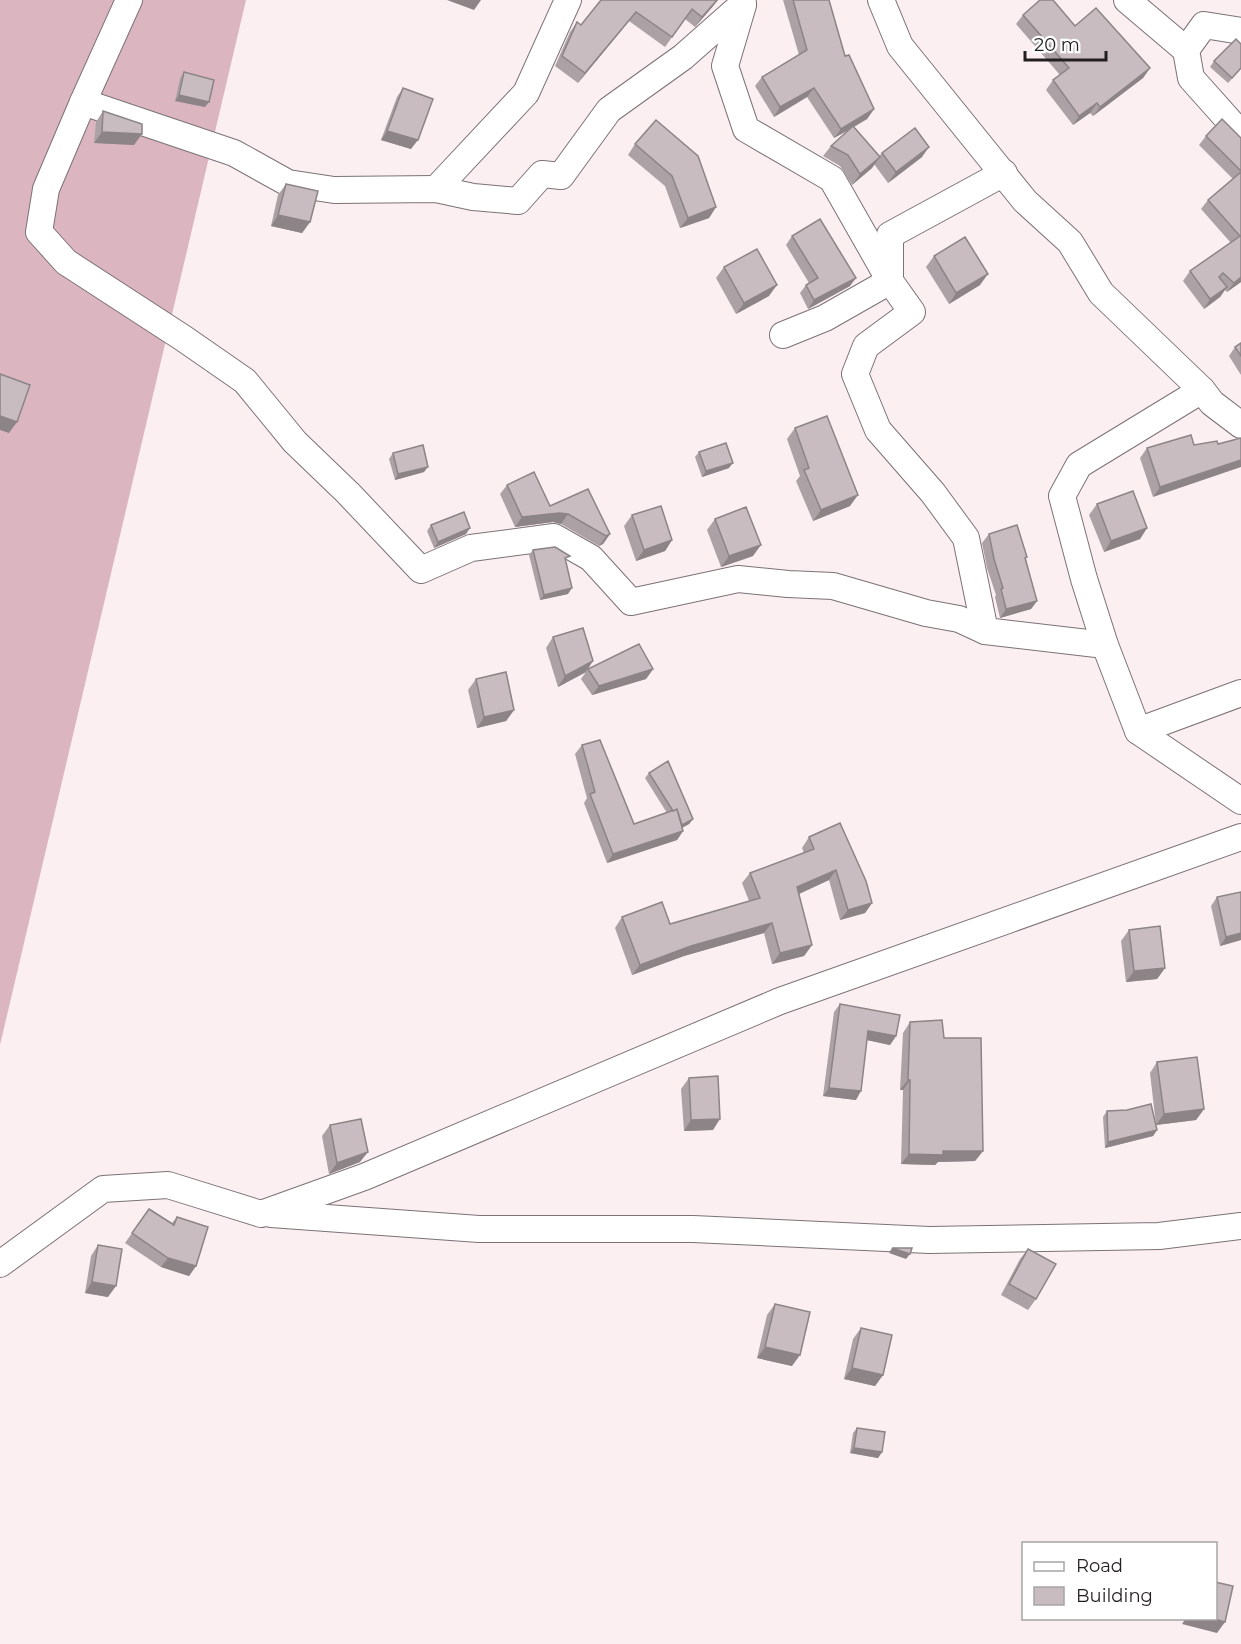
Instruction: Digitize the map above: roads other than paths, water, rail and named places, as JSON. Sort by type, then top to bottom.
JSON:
[{"type":"street","points":[[129,0],[46,189],[39,232],[66,262],[245,381],[295,442],[348,493],[421,570],[471,548],[554,537],[591,558],[631,602],[738,579],[833,586],[926,613],[959,619],[985,631],[1105,645]]},
{"type":"street","points":[[436,189],[526,93],[568,0]]},
{"type":"street","points":[[881,0],[900,46],[1025,201],[1070,242],[1101,293],[1202,390],[1212,404],[1241,425]]},
{"type":"street","points":[[1127,0],[1186,50],[1191,78],[1241,134]]},
{"type":"street","points":[[83,102],[234,153],[288,183],[334,190],[436,189],[473,197],[518,201],[542,174],[561,176],[609,110],[683,57],[744,3]]},
{"type":"street","points":[[744,3],[725,66],[747,129],[832,179],[890,281],[912,312],[866,346],[855,374],[878,430],[933,493],[966,538],[985,631]]},
{"type":"street","points":[[1186,50],[1204,25],[1241,31]]},
{"type":"street","points":[[890,281],[890,235],[1004,173]]},
{"type":"street","points":[[783,335],[825,318],[890,281]]},
{"type":"street","points":[[1202,390],[1079,465],[1062,496],[1084,579],[1105,645],[1138,731],[1241,801]]},
{"type":"street","points":[[1138,731],[1241,693]]},
{"type":"street","points":[[261,1214],[364,1177],[780,1001],[1241,837]]},
{"type":"street","points":[[0,1264],[103,1189],[168,1185],[261,1214],[479,1229],[693,1229],[929,1240],[1159,1236],[1241,1226]]}]
